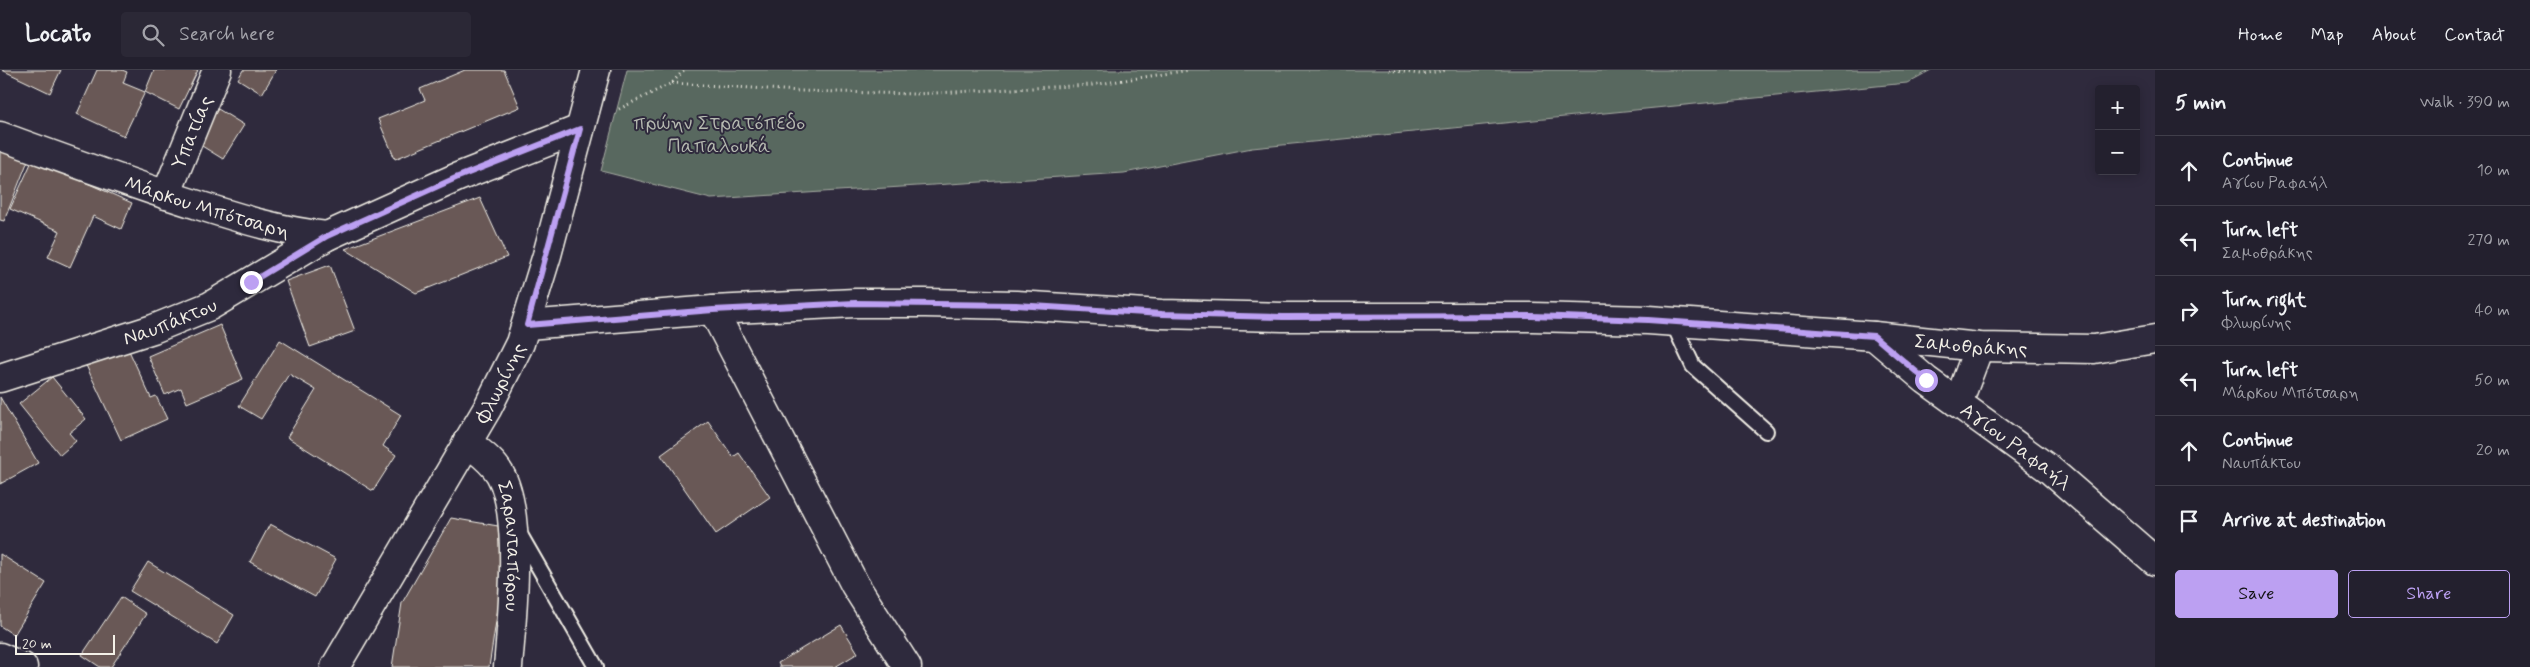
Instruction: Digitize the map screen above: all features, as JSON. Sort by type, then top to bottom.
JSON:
[{"type":"street","name":"Υπατίας","points":[[166,196],[217,70]]},
{"type":"street","name":"Φλωρίνης","points":[[335,667],[500,386],[527,325],[596,70]]},
{"type":"street","points":[[327,236],[458,177],[580,129]]},
{"type":"street","name":"Μάρκου Μπότσαρη","points":[[0,136],[166,196],[265,225],[327,236]]},
{"type":"street","name":"Ναυπάκτου","points":[[0,378],[152,329],[210,306],[327,236]]},
{"type":"street","name":"Σαμοθράκης","points":[[527,325],[713,310],[855,303],[925,303],[1016,305],[1162,314],[1283,317],[1532,316],[1672,321],[1874,336],[1979,348],[2094,349],[2155,340]]},
{"type":"street","points":[[713,310],[855,585],[907,667]]},
{"type":"street","name":"Αγίου Ραφαήλ","points":[[1874,336],[1907,365],[2049,469],[2155,561]]},
{"type":"street","points":[[1958,403],[1979,348]]},
{"type":"street","name":"Σαρανταπόρου","points":[[466,442],[491,461],[500,473],[506,487],[511,520],[514,570],[508,667]]},
{"type":"street","points":[[0,657],[23,667]]},
{"type":"lane","points":[[1672,321],[1693,366],[1766,431]]},
{"type":"lane","points":[[511,520],[596,667]]},
{"type":"path","points":[[580,129],[672,83],[684,70]]},
{"type":"path","points":[[672,83],[799,91],[915,94],[1092,85],[1190,70]]},
{"type":"path","points":[[1390,70],[1420,74],[1448,70]]},
{"type":"green space","name":"πρώην Στρατόπεδο Παπαλουκά","points":[[627,70],[1931,70],[1907,83],[1252,148],[1124,173],[711,199],[601,171]]},
{"type":"building","points":[[2,70],[61,70],[50,93]]},
{"type":"building","points":[[97,70],[122,70],[127,72],[123,83],[145,92],[124,136],[77,114]]},
{"type":"building","points":[[154,70],[198,70],[179,109],[145,92]]},
{"type":"building","points":[[243,70],[276,70],[262,94],[238,79]]},
{"type":"building","points":[[465,70],[504,70],[520,107],[395,159],[378,119],[425,100],[420,89]]},
{"type":"building","points":[[218,109],[244,125],[223,159],[197,143]]},
{"type":"building","points":[[0,146],[29,158],[4,221],[0,220]]},
{"type":"building","points":[[33,159],[132,203],[121,229],[93,216],[70,267],[48,257],[60,231],[10,209]]},
{"type":"building","points":[[480,198],[507,257],[416,293],[345,249]]},
{"type":"building","points":[[330,265],[355,331],[310,347],[286,281]]},
{"type":"building","points":[[220,325],[243,379],[187,403],[181,388],[165,395],[148,356]]},
{"type":"building","points":[[280,340],[401,415],[383,446],[396,455],[373,491],[287,437],[316,390],[289,374],[261,419],[239,406]]},
{"type":"building","points":[[125,342],[151,398],[156,396],[167,419],[121,440],[84,361]]},
{"type":"building","points":[[52,377],[86,419],[69,433],[76,441],[60,455],[19,404]]},
{"type":"building","points":[[0,397],[38,463],[0,484]]},
{"type":"building","points":[[708,421],[733,457],[739,453],[770,497],[716,534],[661,455]]},
{"type":"building","points":[[451,518],[504,527],[510,530],[489,667],[392,667],[402,603]]},
{"type":"building","points":[[270,524],[336,559],[315,597],[250,562]]},
{"type":"building","points":[[0,554],[46,583],[14,635],[0,626]]},
{"type":"building","points":[[148,562],[234,615],[217,644],[130,591]]},
{"type":"building","points":[[121,597],[146,614],[111,667],[100,667],[82,655]]},
{"type":"building","points":[[841,625],[858,653],[835,667],[780,667],[778,663]]},
{"type":"route","points":[[251,282],[327,236],[458,177],[580,129],[527,325],[713,310],[855,303],[1016,305],[1162,314],[1283,317],[1532,316],[1648,320],[1874,336],[1926,380]]}]
